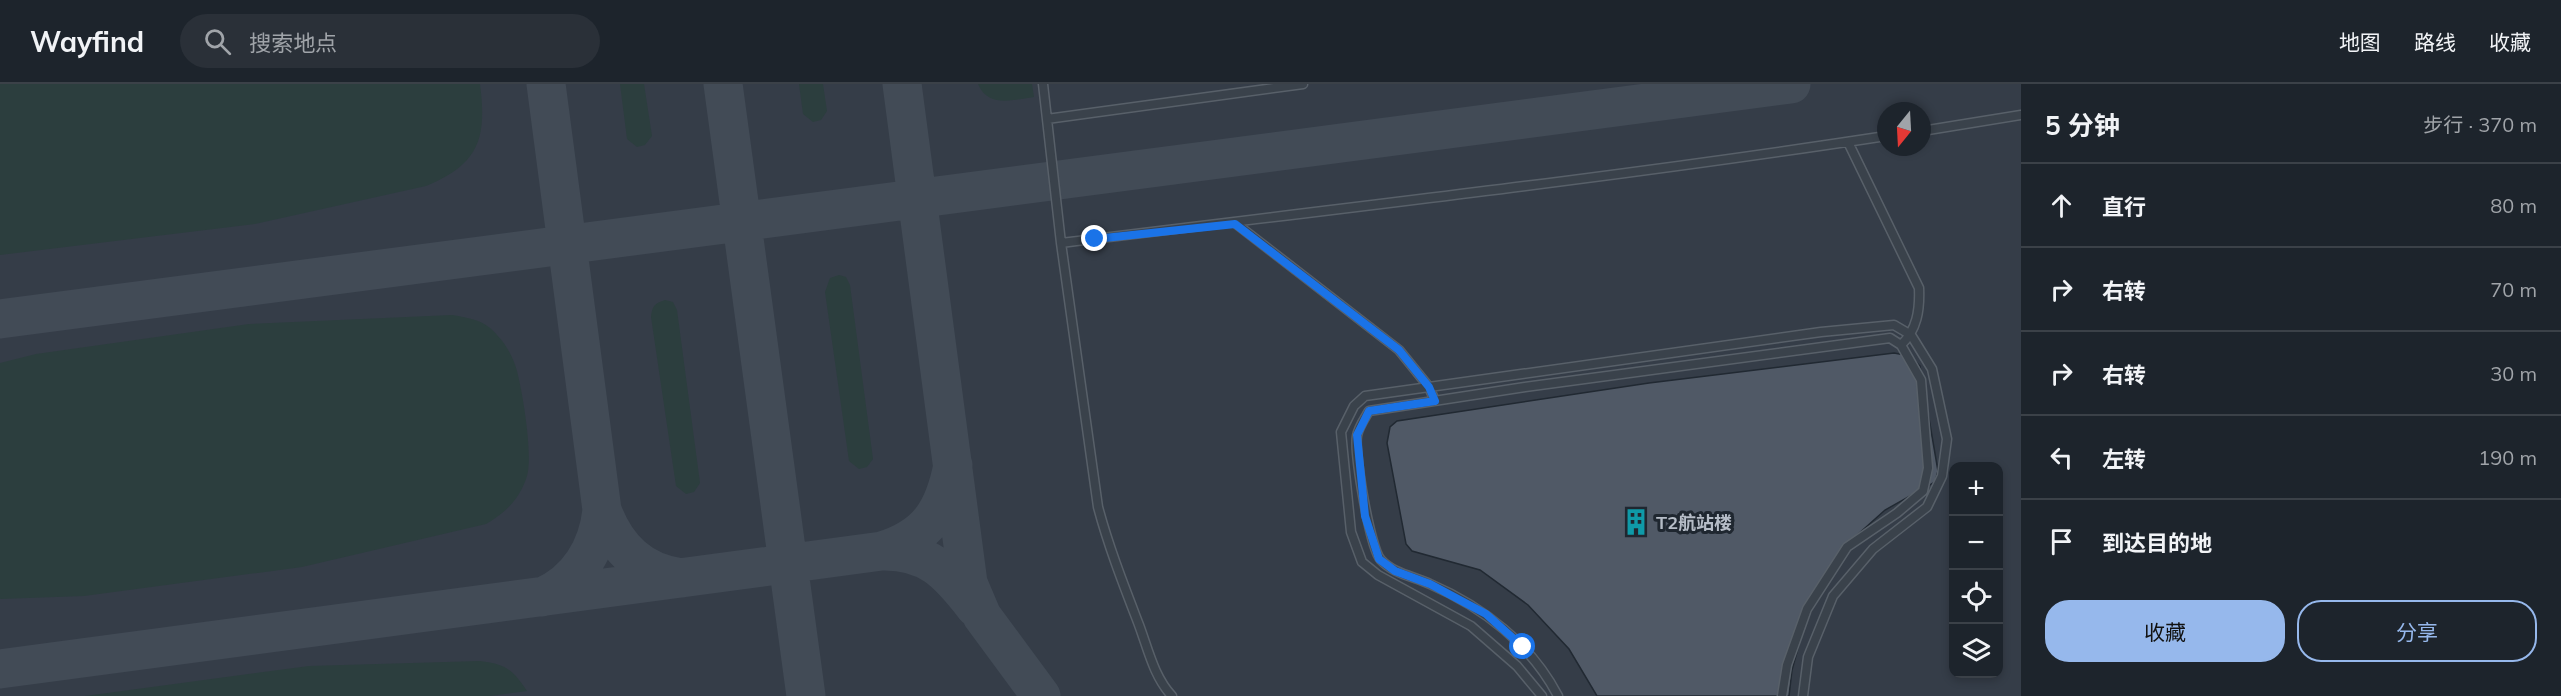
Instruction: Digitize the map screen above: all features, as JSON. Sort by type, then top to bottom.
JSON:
[{"type":"lane","points":[[1043,84],[1061,243],[1098,507],[1106,538],[1153,664],[1166,690],[1172,696]]},
{"type":"lane","points":[[1047,119],[1304,84]]},
{"type":"lane","points":[[1931,130],[2021,115]]},
{"type":"lane","points":[[1061,243],[1235,224],[1404,200],[1602,177],[1877,137]]},
{"type":"lane","points":[[1848,142],[1919,288],[1920,306],[1911,335],[1901,345]]},
{"type":"lane","points":[[1235,224],[1399,350],[1429,387],[1435,401]]},
{"type":"lane","points":[[1542,696],[1517,666],[1471,626],[1378,575],[1362,562],[1351,532],[1341,432],[1354,406],[1365,396],[1821,332],[1894,326],[1911,335],[1932,369],[1947,438],[1942,476],[1927,507],[1873,549],[1833,596],[1808,657],[1803,696]]},
{"type":"lane","points":[[1558,696],[1551,682],[1523,647],[1486,614],[1430,584],[1395,571],[1379,559],[1365,516],[1357,435],[1369,411],[1890,338],[1901,345],[1921,380],[1928,468],[1923,491],[1897,513],[1847,547],[1807,609],[1787,665],[1782,696]]},
{"type":"shaded area","points":[[0,84],[2021,84],[2021,696],[0,696]]},
{"type":"shaded area","points":[[0,84],[480,84],[482,120],[476,147],[468,159],[444,178],[426,186],[255,224],[0,255]]},
{"type":"shaded area","points":[[620,84],[644,84],[652,136],[645,145],[637,147],[627,139]]},
{"type":"shaded area","points":[[799,84],[823,84],[827,111],[821,120],[813,122],[803,114]]},
{"type":"shaded area","points":[[978,84],[1032,84],[1034,97],[1002,101],[988,97]]},
{"type":"shaded area","points":[[839,275],[846,277],[850,285],[873,459],[867,467],[859,469],[849,461],[825,292],[830,278]]},
{"type":"shaded area","points":[[665,300],[673,302],[677,310],[700,483],[694,492],[686,494],[676,486],[651,317],[655,306]]},
{"type":"shaded area","points":[[452,315],[476,320],[487,326],[504,343],[516,366],[528,439],[529,466],[524,484],[516,498],[493,520],[486,524],[302,567],[84,596],[0,599],[0,363],[36,354],[249,324]]},
{"type":"shaded area","points":[[480,661],[508,669],[527,691],[490,696],[85,696],[309,666]]},
{"type":"building","name":"T2航站楼","points":[[1894,353],[1910,356],[1920,366],[1938,471],[1935,482],[1885,510],[1855,537],[1818,595],[1803,630],[1792,670],[1789,696],[1597,696],[1569,649],[1528,605],[1480,570],[1412,551],[1406,544],[1387,443],[1390,427],[1397,421],[1649,383]]},
{"type":"taxiway","points":[[546,84],[602,510]]},
{"type":"taxiway","points":[[723,84],[806,696]]},
{"type":"taxiway","points":[[902,84],[968,583],[982,616],[1041,696]]},
{"type":"taxiway","points":[[0,319],[1791,84]]},
{"type":"taxiway","points":[[0,669],[882,551],[911,538],[931,520],[945,496],[953,465]]},
{"type":"taxiway","points":[[542,597],[555,591],[566,582],[584,562],[596,538],[602,510],[615,536],[632,556],[654,571],[682,578]]},
{"type":"taxiway","points":[[882,551],[912,554],[936,565],[956,583],[975,607]]},
{"type":"place","name":"T2航站楼","points":[[1636,522]]},
{"type":"route","points":[[1095,239],[1235,224],[1399,350],[1429,387],[1435,401],[1369,411],[1357,435],[1365,516],[1379,559],[1395,571],[1430,584],[1486,614],[1523,647]]}]
